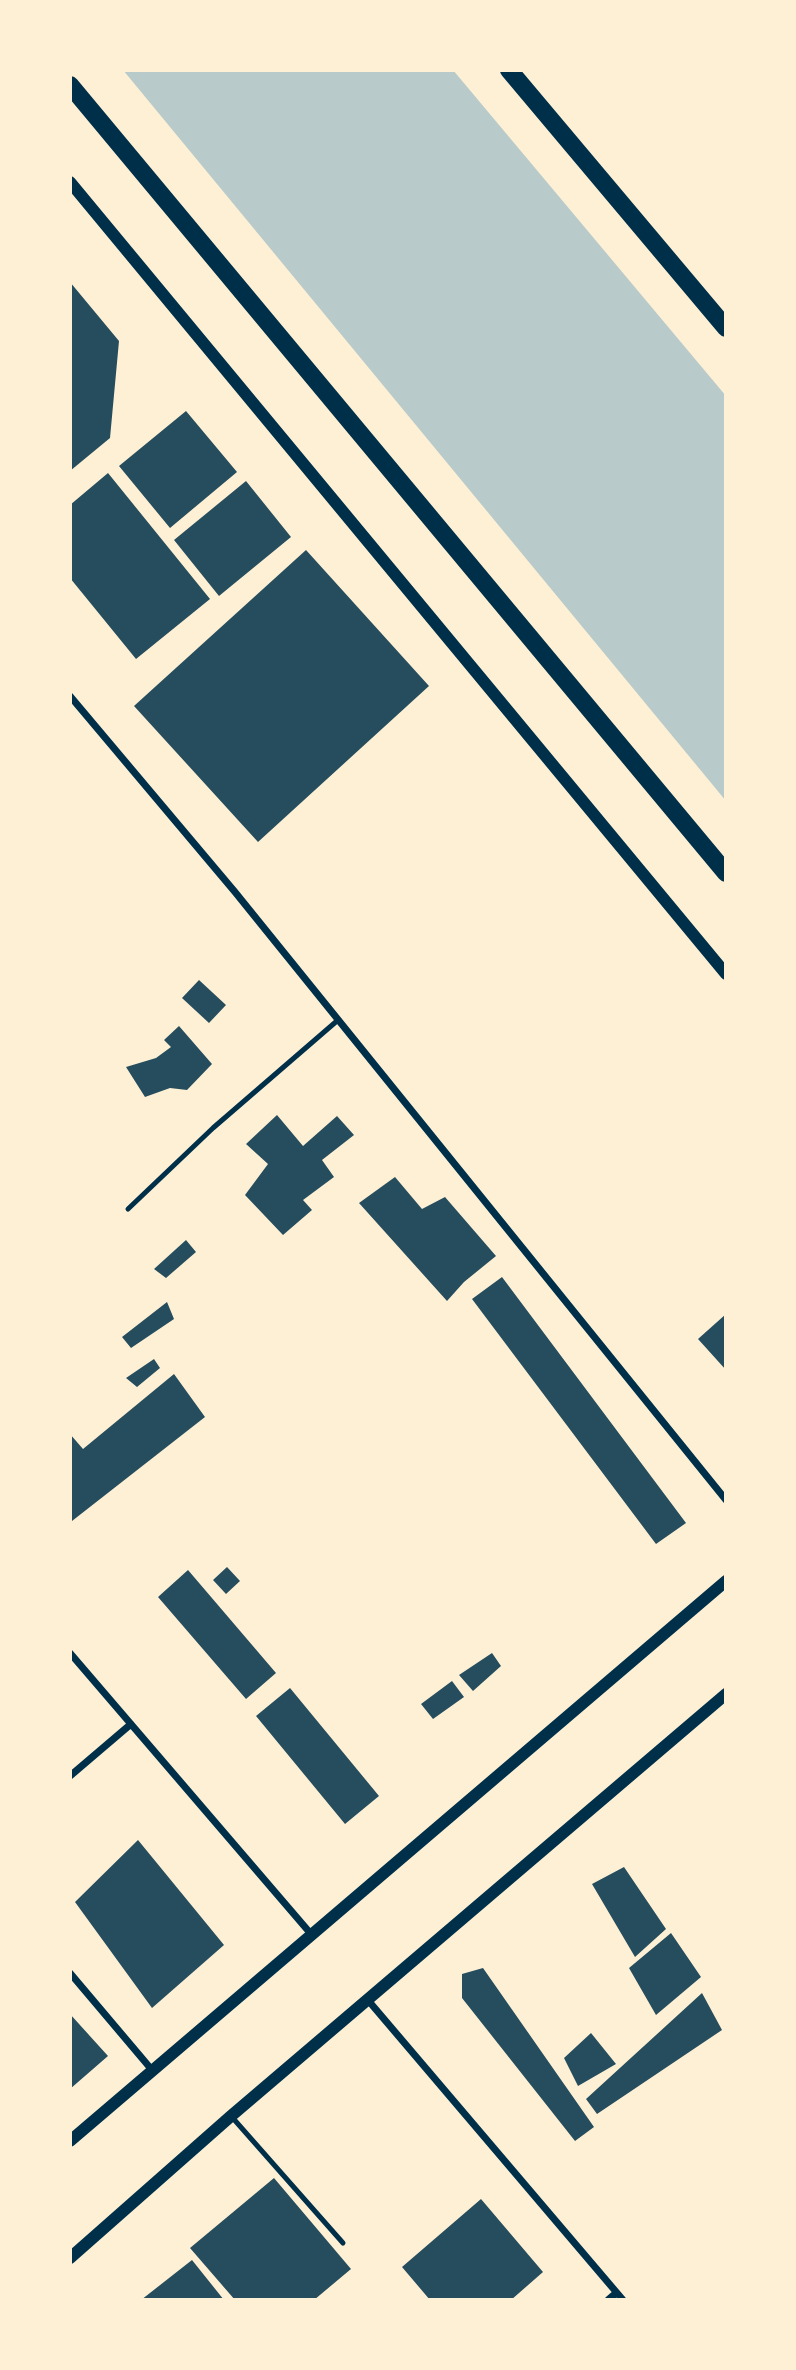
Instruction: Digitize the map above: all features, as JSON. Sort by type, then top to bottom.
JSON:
[{"type":"main road","points":[[509,70],[726,328]]},
{"type":"main road","points":[[70,85],[726,873]]},
{"type":"street","points":[[70,182],[726,974]]},
{"type":"street","points":[[70,696],[236,892],[726,1500]]},
{"type":"street","points":[[70,2141],[726,1581]]},
{"type":"street","points":[[70,1653],[311,1934]]},
{"type":"street","points":[[70,2258],[367,1999],[726,1694]]},
{"type":"street","points":[[70,1776],[131,1724]]},
{"type":"street","points":[[70,1973],[152,2070]]},
{"type":"street","points":[[367,1999],[623,2300]]},
{"type":"street","points":[[608,2300],[616,2292]]},
{"type":"lane","points":[[128,1209],[214,1128],[338,1020]]},
{"type":"lane","points":[[231,2116],[343,2243]]},
{"type":"shaded area","points":[[123,70],[453,70],[726,396],[726,801]]},
{"type":"building","points":[[70,282],[119,341],[110,438],[70,471]]},
{"type":"building","points":[[186,411],[237,472],[170,528],[119,466]]},
{"type":"building","points":[[108,473],[210,599],[136,659],[70,578],[70,505]]},
{"type":"building","points":[[246,481],[291,537],[219,596],[174,540]]},
{"type":"building","points":[[306,550],[429,686],[258,842],[134,706]]},
{"type":"building","points":[[199,980],[226,1005],[209,1023],[182,998]]},
{"type":"building","points":[[179,1026],[212,1064],[187,1090],[170,1088],[145,1097],[126,1067],[156,1058],[171,1047],[164,1040]]},
{"type":"building","points":[[277,1115],[303,1146],[337,1116],[354,1135],[322,1160],[334,1177],[303,1200],[312,1210],[283,1235],[245,1195],[268,1164],[246,1144]]},
{"type":"building","points":[[395,1177],[422,1209],[445,1197],[496,1256],[464,1282],[447,1301],[359,1203]]},
{"type":"building","points":[[186,1240],[196,1252],[166,1278],[154,1269]]},
{"type":"building","points":[[502,1277],[686,1523],[656,1544],[472,1299]]},
{"type":"building","points":[[167,1302],[174,1319],[131,1348],[122,1337]]},
{"type":"building","points":[[726,1314],[726,1370],[698,1339]]},
{"type":"building","points":[[154,1359],[160,1368],[137,1387],[126,1378]]},
{"type":"building","points":[[174,1374],[205,1417],[72,1521],[70,1434],[83,1449]]},
{"type":"building","points":[[227,1567],[240,1581],[226,1594],[213,1580]]},
{"type":"building","points":[[188,1570],[276,1673],[246,1699],[158,1597]]},
{"type":"building","points":[[492,1653],[501,1666],[473,1691],[459,1675]]},
{"type":"building","points":[[452,1681],[464,1697],[433,1719],[421,1704]]},
{"type":"building","points":[[290,1688],[379,1796],[345,1824],[256,1716]]},
{"type":"building","points":[[138,1840],[224,1945],[152,2008],[75,1902]]},
{"type":"building","points":[[624,1867],[666,1929],[635,1957],[592,1884]]},
{"type":"building","points":[[671,1933],[701,1977],[656,2015],[629,1968]]},
{"type":"building","points":[[483,1968],[594,2127],[575,2141],[462,1998],[462,1974]]},
{"type":"building","points":[[702,1993],[722,2030],[597,2114],[586,2099]]},
{"type":"building","points":[[70,2014],[108,2056],[70,2089]]},
{"type":"building","points":[[591,2033],[616,2064],[578,2086],[564,2058]]},
{"type":"building","points":[[274,2178],[351,2269],[314,2300],[235,2300],[190,2248]]},
{"type":"building","points":[[481,2199],[543,2272],[511,2300],[430,2300],[402,2267]]},
{"type":"building","points":[[192,2260],[224,2300],[141,2300]]}]
